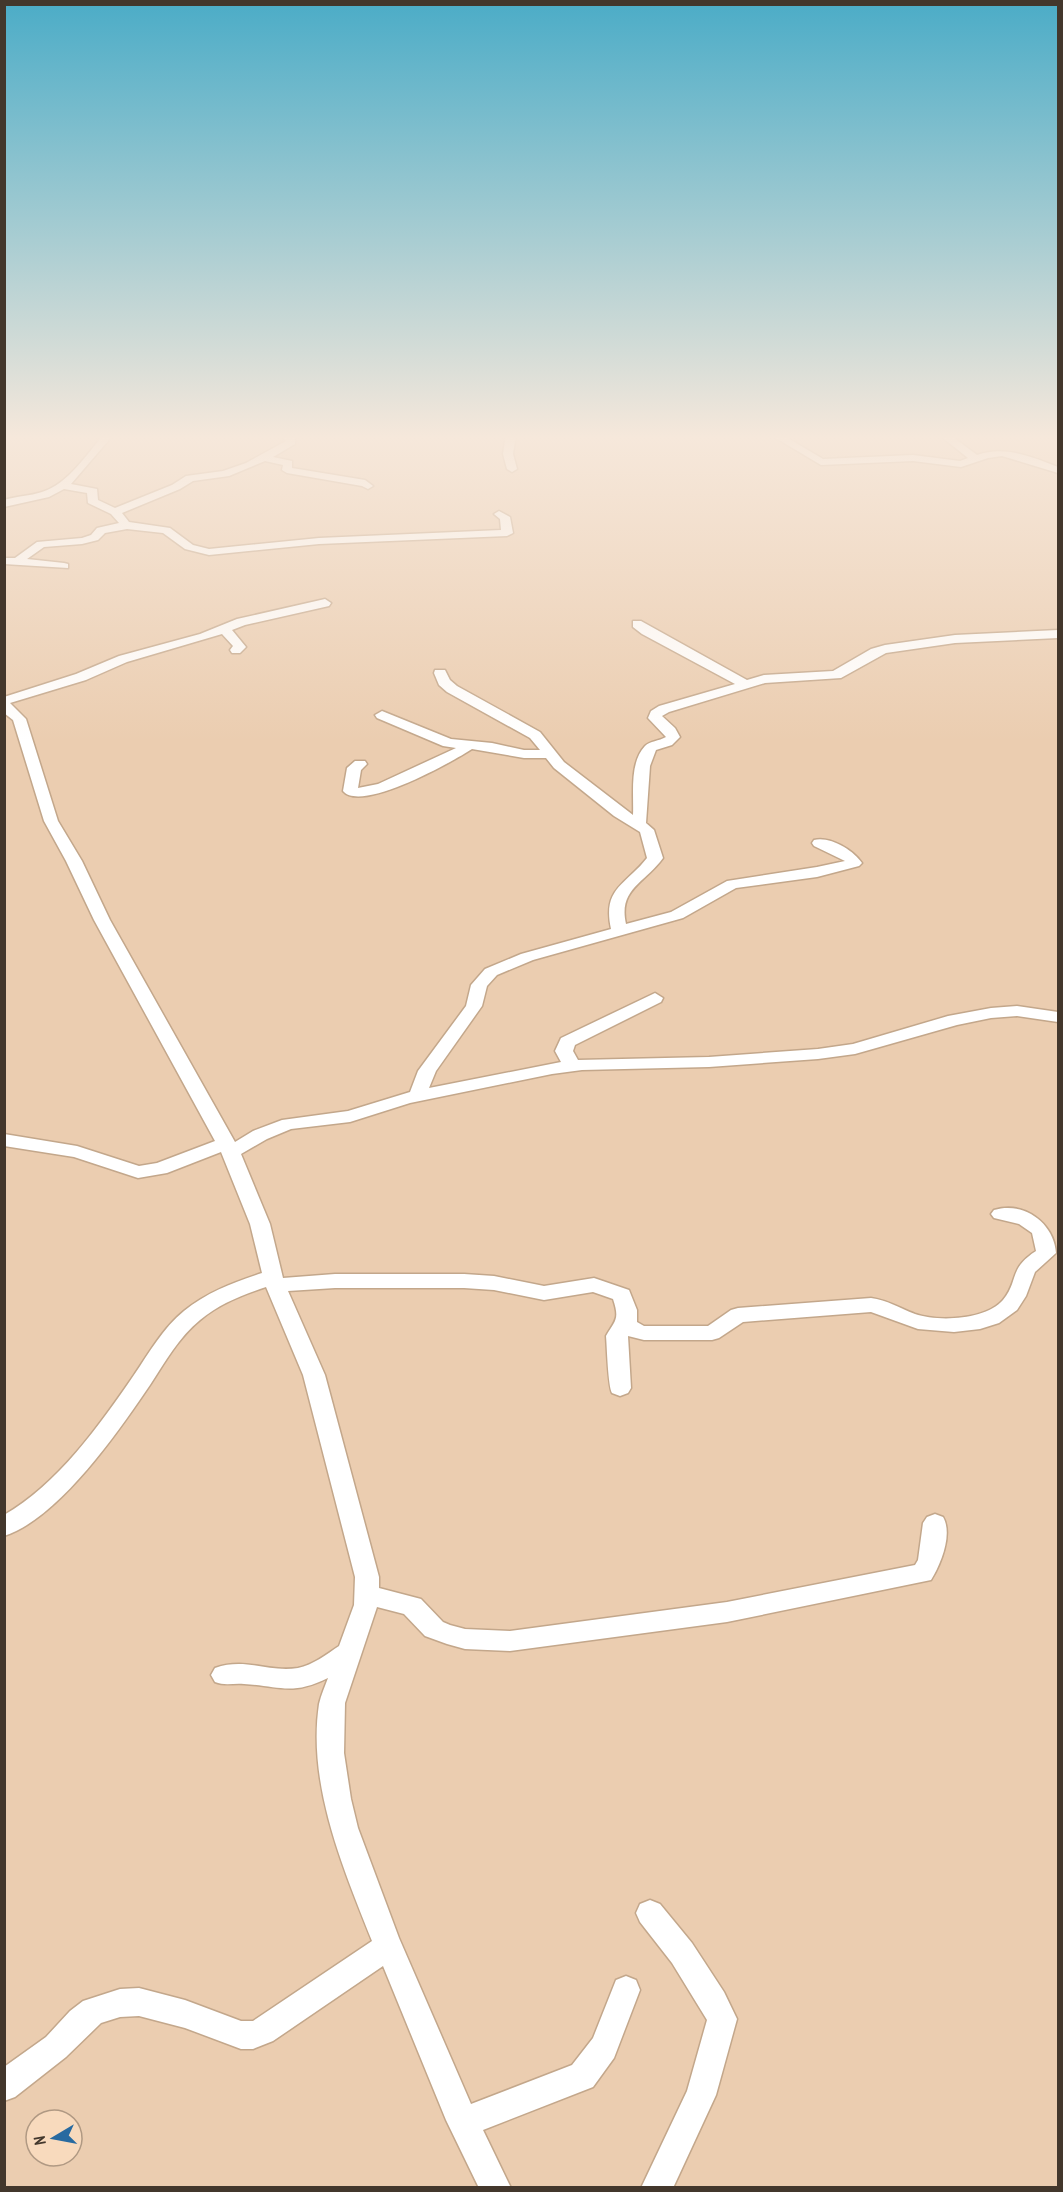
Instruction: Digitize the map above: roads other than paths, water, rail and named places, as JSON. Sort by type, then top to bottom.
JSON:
[{"type":"street","points":[[18,562],[27,551],[46,541],[62,544],[96,536]]},
{"type":"street","points":[[175,536],[189,547],[208,552],[319,541],[430,536]]},
{"type":"street","points":[[4,561],[64,566]]},
{"type":"street","points":[[325,603],[241,622],[225,630],[123,659],[7,709],[51,821],[74,861],[102,920],[229,1147],[260,1224],[274,1281],[314,1375],[367,1577],[368,1595],[332,1702],[331,1753],[338,1799],[345,1828],[388,1946],[464,2122],[496,2187]]},
{"type":"street","points":[[637,624],[747,685]]},
{"type":"street","points":[[225,630],[240,646],[236,650]]},
{"type":"street","points":[[639,824],[640,786],[648,752],[653,747],[670,741],[673,737],[670,731],[655,718],[656,714],[668,707],[780,677],[834,676],[843,673],[875,651],[955,639],[1059,634]]},
{"type":"street","points":[[440,673],[444,682],[452,688],[535,735],[559,765],[593,790],[613,809],[639,824],[650,835],[656,855],[651,864],[628,883],[617,897],[614,909],[618,931]]},
{"type":"street","points":[[382,715],[448,742],[492,747],[524,754],[550,754]]},
{"type":"street","points":[[360,764],[354,768],[350,791],[353,793],[382,788],[445,760],[470,745]]},
{"type":"street","points":[[417,1096],[427,1071],[474,1006],[482,980],[491,972],[527,957],[663,920],[687,911],[732,884],[817,873],[855,863],[849,855],[819,843]]},
{"type":"street","points":[[572,1066],[563,1047],[567,1042],[655,998]]},
{"type":"street","points":[[4,1140],[77,1152],[138,1172],[160,1169],[229,1147],[277,1127],[350,1116],[417,1096],[572,1066],[709,1062],[818,1054],[855,1049],[918,1029],[980,1014],[1017,1011],[1059,1017]]},
{"type":"street","points":[[627,1324],[636,1332],[644,1333],[712,1333],[738,1315],[871,1305],[885,1307],[897,1316],[918,1322],[963,1323],[989,1320],[1012,1304],[1028,1267],[1050,1257],[1034,1223],[1022,1217],[1001,1214]]},
{"type":"street","points":[[4,1527],[30,1512],[68,1475],[128,1400],[169,1340],[188,1319],[201,1308],[230,1292],[274,1281],[464,1281],[494,1283],[544,1293],[594,1285],[622,1295],[626,1301],[627,1324],[616,1336],[621,1374],[620,1388]]},
{"type":"street","points":[[368,1595],[412,1606],[434,1629],[465,1639],[510,1641],[737,1611],[922,1573],[930,1561],[935,1523]]},
{"type":"street","points":[[224,1675],[244,1671],[281,1679],[294,1679],[316,1672],[349,1653]]},
{"type":"street","points":[[650,1913],[682,1953],[714,2002],[722,2019],[701,2095],[656,2187]]},
{"type":"street","points":[[4,2086],[56,2047],[80,2021],[93,2011],[139,2002],[185,2014],[241,2035],[253,2035],[263,2031],[388,1946]]},
{"type":"street","points":[[464,2122],[582,2076],[604,2048],[626,1990]]}]
